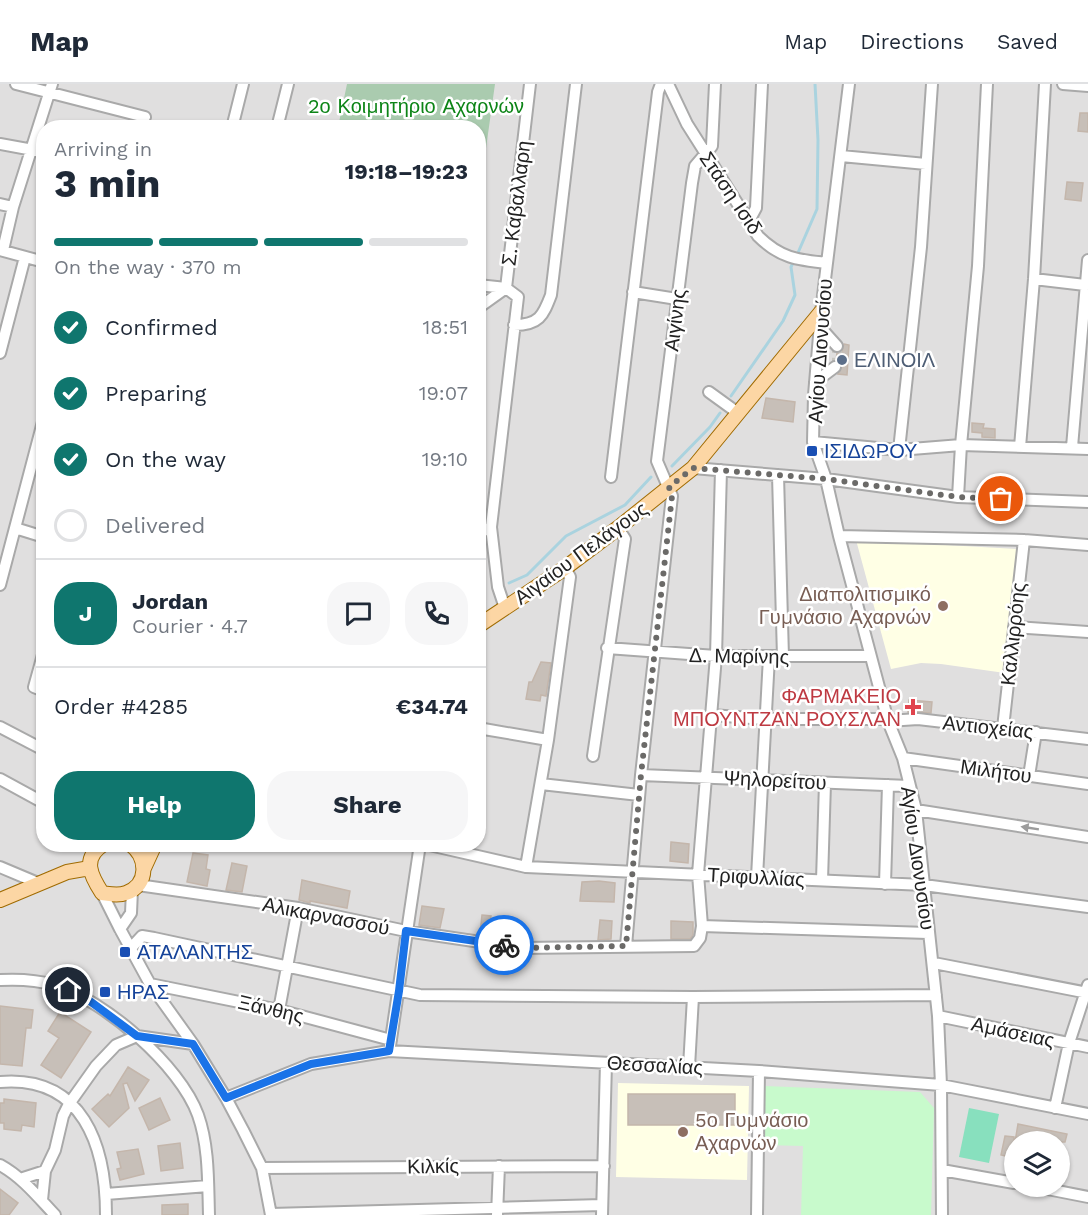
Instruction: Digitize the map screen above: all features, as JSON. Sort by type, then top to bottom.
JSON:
[{"type":"main road","name":"Αιγαίου Πελάγους","points":[[486,621],[565,568],[693,468],[821,312]]},
{"type":"main road","points":[[96,852],[91,860],[91,876],[102,893],[116,895],[135,887],[151,852]]},
{"type":"main road","points":[[139,852],[144,868]]},
{"type":"main road","points":[[0,900],[67,872],[90,868]]},
{"type":"street","points":[[16,84],[51,88],[145,117]]},
{"type":"street","points":[[279,120],[288,84]]},
{"type":"street","name":"Σ. Καβαλλαρη","points":[[486,302],[506,288],[530,84]]},
{"type":"street","points":[[514,325],[528,325],[544,315],[551,295],[576,84]]},
{"type":"street","points":[[611,477],[658,92],[661,84]]},
{"type":"street","name":"Στάση Ισιδ","points":[[668,84],[705,156],[758,236],[771,248],[785,256],[827,263]]},
{"type":"street","name":"Αιγίνης","points":[[669,487],[657,461],[692,183],[695,166],[712,146],[715,84]]},
{"type":"street","points":[[749,221],[756,208],[762,84]]},
{"type":"street","name":"Αγίου Διονυσίου","points":[[849,84],[821,312],[813,442],[826,479],[838,536],[888,721],[903,758],[916,810],[938,1016],[942,1215]]},
{"type":"street","points":[[899,450],[921,247],[932,84]]},
{"type":"street","points":[[958,497],[978,266],[987,84]]},
{"type":"street","points":[[1020,447],[1034,279],[1045,84]]},
{"type":"street","points":[[1063,84],[1088,86]]},
{"type":"street","points":[[233,120],[240,85]]},
{"type":"street","points":[[41,120],[51,88]]},
{"type":"street","points":[[36,137],[13,207],[2,250],[36,260]]},
{"type":"street","points":[[0,144],[36,151]]},
{"type":"street","points":[[841,156],[926,164]]},
{"type":"street","points":[[0,204],[13,207]]},
{"type":"street","points":[[0,353],[25,257]]},
{"type":"street","points":[[1072,447],[1088,260]]},
{"type":"street","points":[[1034,279],[1085,285]]},
{"type":"street","points":[[486,286],[506,288],[518,297],[491,527],[498,587],[506,609]]},
{"type":"street","points":[[633,292],[677,299]]},
{"type":"street","points":[[820,327],[837,346]]},
{"type":"street","points":[[815,382],[835,367]]},
{"type":"street","points":[[709,392],[738,413]]},
{"type":"street","points":[[813,442],[899,450],[961,445],[1088,449]]},
{"type":"street","points":[[0,585],[36,448]]},
{"type":"street","points":[[693,468],[826,479],[958,497],[1088,502]]},
{"type":"street","points":[[722,470],[716,656],[698,874],[702,926],[928,933]]},
{"type":"street","points":[[778,475],[783,657]]},
{"type":"street","points":[[626,946],[641,775],[672,496],[669,487]]},
{"type":"street","points":[[486,530],[491,527]]},
{"type":"street","points":[[15,528],[36,535]]},
{"type":"street","points":[[592,756],[625,539],[618,528]]},
{"type":"street","points":[[838,536],[1024,540],[1088,544]]},
{"type":"street","name":"Καλλιρρόης","points":[[1003,728],[1024,540]]},
{"type":"street","points":[[526,867],[548,740],[570,577],[565,568]]},
{"type":"street","points":[[1014,627],[1088,632]]},
{"type":"street","name":"Δ. Μαρίνης","points":[[607,648],[716,656],[870,656]]},
{"type":"street","points":[[757,877],[769,657]]},
{"type":"street","name":"Αντιοχείας","points":[[712,715],[765,719],[882,719],[888,721],[918,719],[1088,739]]},
{"type":"street","points":[[0,728],[36,746]]},
{"type":"street","points":[[486,729],[548,740]]},
{"type":"street","points":[[1029,776],[1036,732]]},
{"type":"street","name":"Μιλήτου","points":[[903,758],[1088,784]]},
{"type":"street","name":"Ψηλορείτου","points":[[641,775],[909,786]]},
{"type":"street","points":[[0,779],[36,799]]},
{"type":"street","points":[[822,880],[825,783]]},
{"type":"street","points":[[541,784],[639,795]]},
{"type":"street","points":[[885,884],[888,785]]},
{"type":"street","points":[[916,810],[1088,837]]},
{"type":"street","points":[[390,1045],[419,852]]},
{"type":"street","name":"Τριφυλλίας","points":[[462,852],[526,867],[924,885],[1088,908]]},
{"type":"street","points":[[0,867],[38,883]]},
{"type":"street","points":[[120,928],[131,913],[135,887]]},
{"type":"street","name":"Αλικαρνασσού","points":[[135,887],[298,908],[406,931],[521,948],[694,946],[700,938],[702,926]]},
{"type":"street","points":[[102,893],[150,984],[193,1044],[226,1098],[262,1168],[271,1215],[602,1210],[606,1063]]},
{"type":"street","points":[[279,1010],[298,908]]},
{"type":"street","points":[[130,949],[142,936],[288,965],[420,995],[693,997],[936,995]]},
{"type":"street","points":[[934,963],[1087,990],[1069,1043],[1055,1108]]},
{"type":"street","points":[[0,980],[20,979],[53,984],[83,996],[137,1036],[172,1070],[185,1088],[199,1116],[205,1144],[209,1215]]},
{"type":"street","name":"Ξάνθης","points":[[150,984],[279,1010],[390,1045]]},
{"type":"street","points":[[688,1067],[693,997]]},
{"type":"street","name":"Αμάσειας","points":[[938,1016],[1088,1047]]},
{"type":"street","points":[[42,1200],[45,1171],[55,1150],[63,1116],[96,1065],[116,1045],[137,1036],[193,1044]]},
{"type":"street","name":"Θεσσαλίας","points":[[226,1098],[311,1064],[390,1045],[606,1063],[759,1071],[941,1085],[1088,1114]]},
{"type":"street","points":[[757,1215],[759,1071]]},
{"type":"street","points":[[0,1082],[19,1081],[37,1084],[57,1094],[84,1120],[94,1136],[100,1154],[106,1194],[106,1215]]},
{"type":"street","points":[[0,1165],[20,1179],[55,1215]]},
{"type":"street","points":[[497,1211],[499,1166]]},
{"type":"street","name":"Κιλκίς","points":[[262,1168],[604,1166]]},
{"type":"street","points":[[942,1170],[1004,1181]]},
{"type":"street","points":[[20,1179],[45,1171]]},
{"type":"street","points":[[106,1194],[208,1186]]},
{"type":"street","points":[[1070,1193],[1088,1197]]},
{"type":"shaded area","points":[[0,84],[1088,84],[1088,1215],[0,1215]]},
{"type":"shaded area","name":"Διαπολιτισμικό Γυμνάσιο Αχαρνών","points":[[856,540],[1017,549],[1005,673],[921,663],[891,669]]},
{"type":"shaded area","name":"5ο Γυμνάσιο Αχαρνών","points":[[618,1083],[749,1086],[747,1180],[616,1177]]},
{"type":"green space","name":"2ο Κοιμητήριο Αχαρνών","points":[[347,84],[495,84],[486,148],[486,120],[339,120]]},
{"type":"green space","points":[[764,1086],[920,1092],[934,1108],[931,1215],[801,1215],[803,1146],[764,1145]]},
{"type":"green space","points":[[969,1108],[999,1114],[989,1163],[959,1157]]},
{"type":"building","points":[[1080,113],[1088,113],[1088,132],[1078,131]]},
{"type":"building","points":[[1067,182],[1083,183],[1081,201],[1065,199]]},
{"type":"building","points":[[844,344],[849,345],[847,375],[838,374],[842,366],[836,360],[837,353],[842,351]]},
{"type":"building","points":[[766,398],[795,402],[793,422],[762,418]]},
{"type":"building","points":[[972,423],[984,424],[983,428],[995,429],[995,438],[982,437],[982,433],[972,432]]},
{"type":"building","points":[[541,662],[551,663],[546,696],[541,695],[540,701],[526,699],[529,682],[532,682]]},
{"type":"building","points":[[909,700],[932,702],[931,713],[908,712]]},
{"type":"building","points":[[671,842],[689,844],[688,863],[670,861]]},
{"type":"building","points":[[193,853],[208,855],[206,869],[210,870],[207,886],[187,882]]},
{"type":"building","points":[[232,863],[247,866],[242,892],[226,890]]},
{"type":"building","points":[[302,880],[350,891],[347,908],[299,900]]},
{"type":"building","points":[[582,882],[615,883],[614,902],[580,901]]},
{"type":"building","points":[[422,906],[444,909],[440,928],[419,925]]},
{"type":"building","points":[[482,915],[491,916],[492,936],[480,934]]},
{"type":"building","points":[[600,920],[612,921],[611,939],[598,940]]},
{"type":"building","points":[[671,921],[693,922],[693,935],[690,939],[671,939]]},
{"type":"building","points":[[0,1006],[33,1010],[31,1028],[26,1028],[22,1066],[0,1064]]},
{"type":"building","points":[[60,1012],[91,1032],[61,1078],[41,1065],[59,1038],[48,1031]]},
{"type":"building","points":[[128,1067],[149,1080],[135,1101],[127,1083],[123,1084],[129,1108],[109,1127],[92,1109],[108,1094],[110,1096]]},
{"type":"building","points":[[628,1094],[735,1094],[735,1125],[628,1125]]},
{"type":"building","points":[[160,1098],[170,1120],[149,1130],[139,1108]]},
{"type":"building","points":[[4,1099],[36,1103],[34,1127],[22,1125],[21,1131],[4,1129],[4,1123],[0,1123],[0,1103],[4,1103]]},
{"type":"building","points":[[1018,1124],[1052,1131],[1017,1131]]},
{"type":"building","points":[[180,1143],[183,1168],[161,1171],[158,1146]]},
{"type":"building","points":[[138,1149],[144,1174],[120,1180],[117,1169],[121,1168],[117,1152]]},
{"type":"building","points":[[0,1189],[18,1203],[9,1215],[0,1215]]},
{"type":"building","points":[[188,1204],[188,1215],[162,1215],[162,1205]]},
{"type":"waterway","points":[[797,255],[817,209],[818,140],[815,84]]},
{"type":"waterway","points":[[731,396],[783,321],[795,295],[791,267],[794,261]]},
{"type":"waterway","points":[[672,466],[710,427],[720,413]]},
{"type":"waterway","points":[[509,583],[527,575],[566,536],[625,505],[651,477]]},
{"type":"tunnel","points":[[835,367],[837,365],[837,346]]},
{"type":"way so far","points":[[504,945],[521,948],[626,946],[641,775],[672,496],[669,487],[693,468],[826,479],[958,497],[1001,499]]},
{"type":"place","name":"ΕΛΙΝΟΙΛ","points":[[842,360]]},
{"type":"place","name":"ΙΣΙΔΩΡΟΥ","points":[[812,451]]},
{"type":"place","name":"Διαπολιτισμικό Γυμνάσιο Αχαρνών","points":[[943,606]]},
{"type":"place","name":"ΦΑΡΜΑΚΕΙΟ ΜΠΟΥΝΤΖΑΝ ΡΟΥΣΛΑΝ","points":[[913,707]]},
{"type":"place","name":"ΑΤΑΛΑΝΤΗΣ","points":[[125,952]]},
{"type":"place","name":"ΗΡΑΣ","points":[[105,992]]},
{"type":"place","name":"5ο Γυμνάσιο Αχαρνών","points":[[683,1132]]},
{"type":"route","points":[[68,990],[83,996],[137,1036],[193,1044],[226,1098],[311,1064],[389,1051],[406,931],[504,945]]}]
